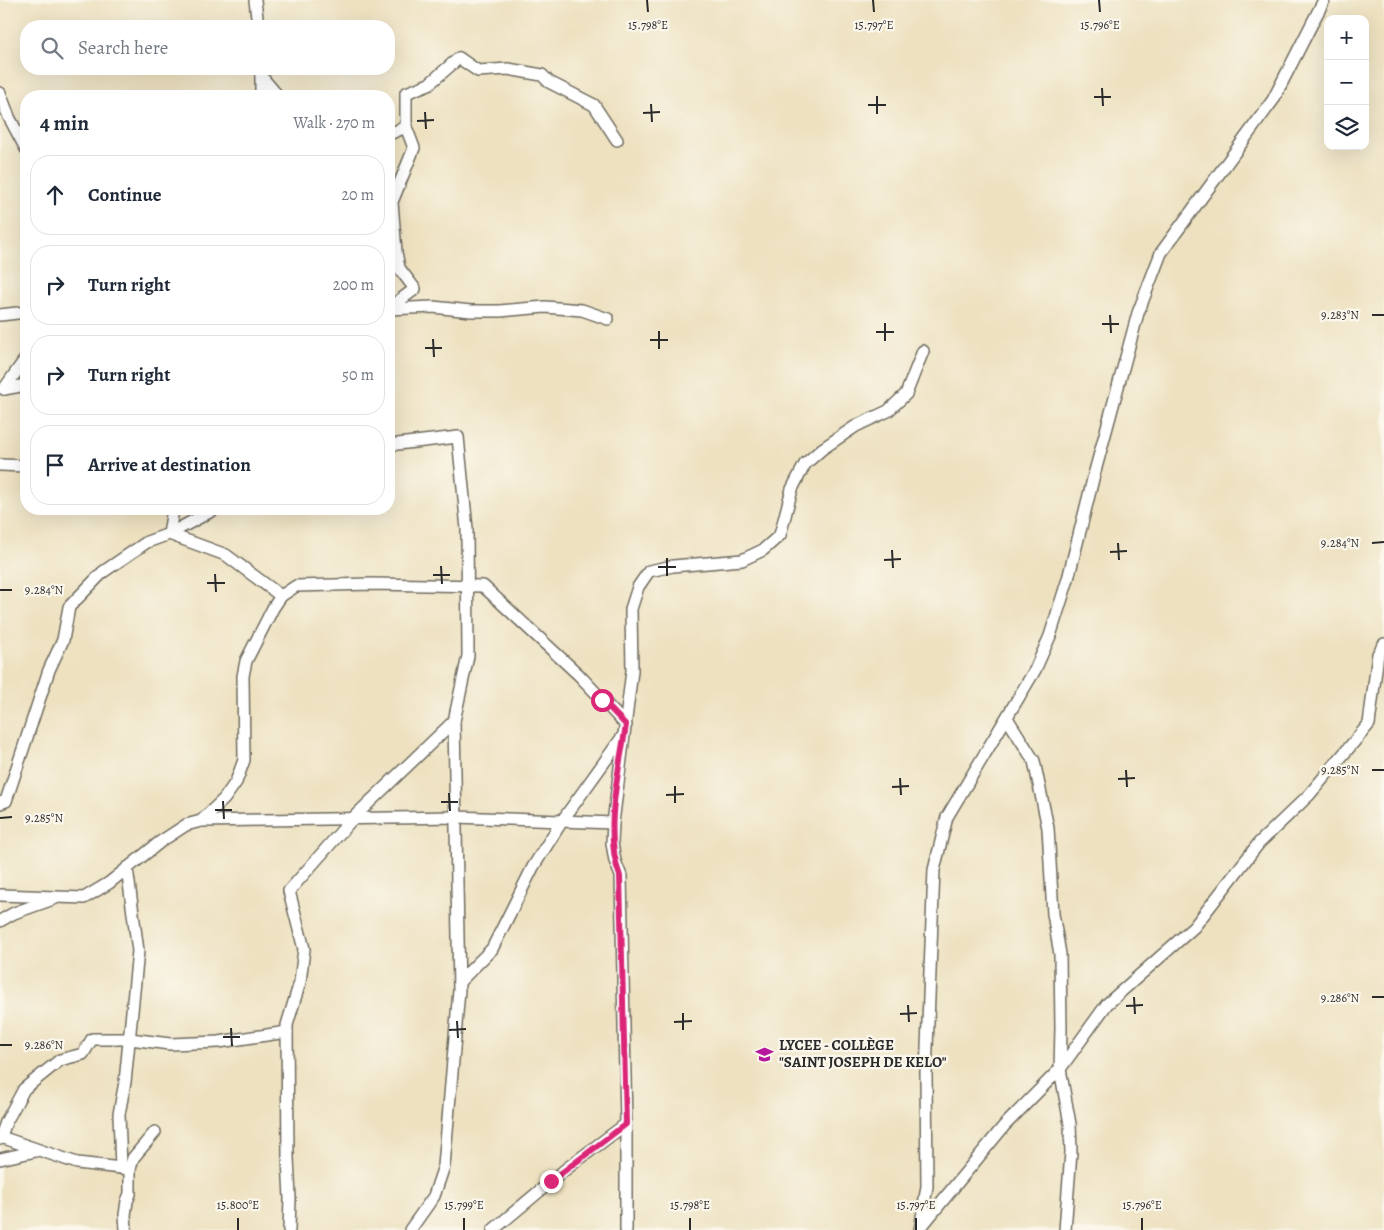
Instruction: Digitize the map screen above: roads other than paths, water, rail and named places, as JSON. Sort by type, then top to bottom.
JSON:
[{"type":"street","points":[[256,0],[258,20]]},
{"type":"street","points":[[920,1229],[927,1186],[926,1073],[934,870],[947,817],[1035,670],[1050,636],[1068,579],[1138,313],[1161,253],[1273,100],[1324,0]]},
{"type":"street","points":[[395,195],[414,148],[406,127],[406,93],[429,84],[459,58],[478,71],[508,69],[542,74],[549,82],[594,104],[617,140]]},
{"type":"street","points":[[261,75],[261,90]]},
{"type":"street","points":[[263,75],[274,90]]},
{"type":"street","points":[[0,93],[9,117],[20,138]]},
{"type":"street","points":[[395,132],[406,127]]},
{"type":"street","points":[[395,246],[399,268],[415,289],[395,304]]},
{"type":"street","points":[[395,308],[432,307],[471,312],[545,307],[582,310],[608,318]]},
{"type":"street","points":[[0,315],[20,313]]},
{"type":"street","points":[[626,1230],[626,1124],[620,876],[614,861],[612,843],[632,671],[631,609],[638,587],[649,571],[673,566],[742,560],[763,550],[780,535],[792,489],[805,464],[822,449],[856,426],[888,411],[906,394],[923,351]]},
{"type":"street","points":[[20,366],[4,389],[20,386]]},
{"type":"street","points":[[395,444],[458,438],[467,529],[468,656],[454,722],[459,982],[444,1166],[434,1196],[410,1230]]},
{"type":"street","points":[[0,465],[20,466]]},
{"type":"street","points":[[169,534],[172,515]]},
{"type":"street","points":[[0,803],[6,801],[49,670],[63,640],[69,607],[103,572],[147,542],[169,534],[204,515]]},
{"type":"street","points":[[169,534],[226,554],[281,596]]},
{"type":"street","points":[[201,821],[224,799],[236,782],[244,760],[243,676],[246,661],[281,596],[296,586],[371,584],[482,586],[579,675],[625,730]]},
{"type":"street","points":[[920,1229],[1004,1126],[1060,1069],[1107,1004],[1194,927],[1259,843],[1309,795],[1369,724],[1378,654],[1384,644]]},
{"type":"street","points":[[1007,718],[1034,761],[1048,828],[1053,914],[1060,954],[1060,1069],[1070,1124],[1071,1152],[1065,1230]]},
{"type":"street","points":[[289,1230],[287,1025],[300,982],[304,949],[289,891],[353,818],[454,722]]},
{"type":"street","points":[[459,982],[492,949],[533,867],[562,821],[625,730]]},
{"type":"street","points":[[0,894],[84,898],[109,883],[160,842],[186,825],[201,821],[456,817],[613,823]]},
{"type":"street","points":[[126,1230],[125,1215],[130,1194],[119,1114],[125,1082],[138,951],[127,868]]},
{"type":"street","points":[[0,921],[14,913],[60,897]]},
{"type":"street","points":[[126,1169],[77,1163],[0,1138],[6,1122],[24,1089],[60,1060],[83,1054],[92,1039],[130,1039],[170,1044],[218,1042],[287,1032]]},
{"type":"street","points":[[493,1230],[566,1169],[626,1124]]},
{"type":"street","points":[[126,1169],[154,1132]]},
{"type":"street","points":[[0,1159],[40,1151]]},
{"type":"place","name":"LYCEE - COLLÈGE \"SAINT JOSEPH DE KELO\"","points":[[765,1054]]}]
